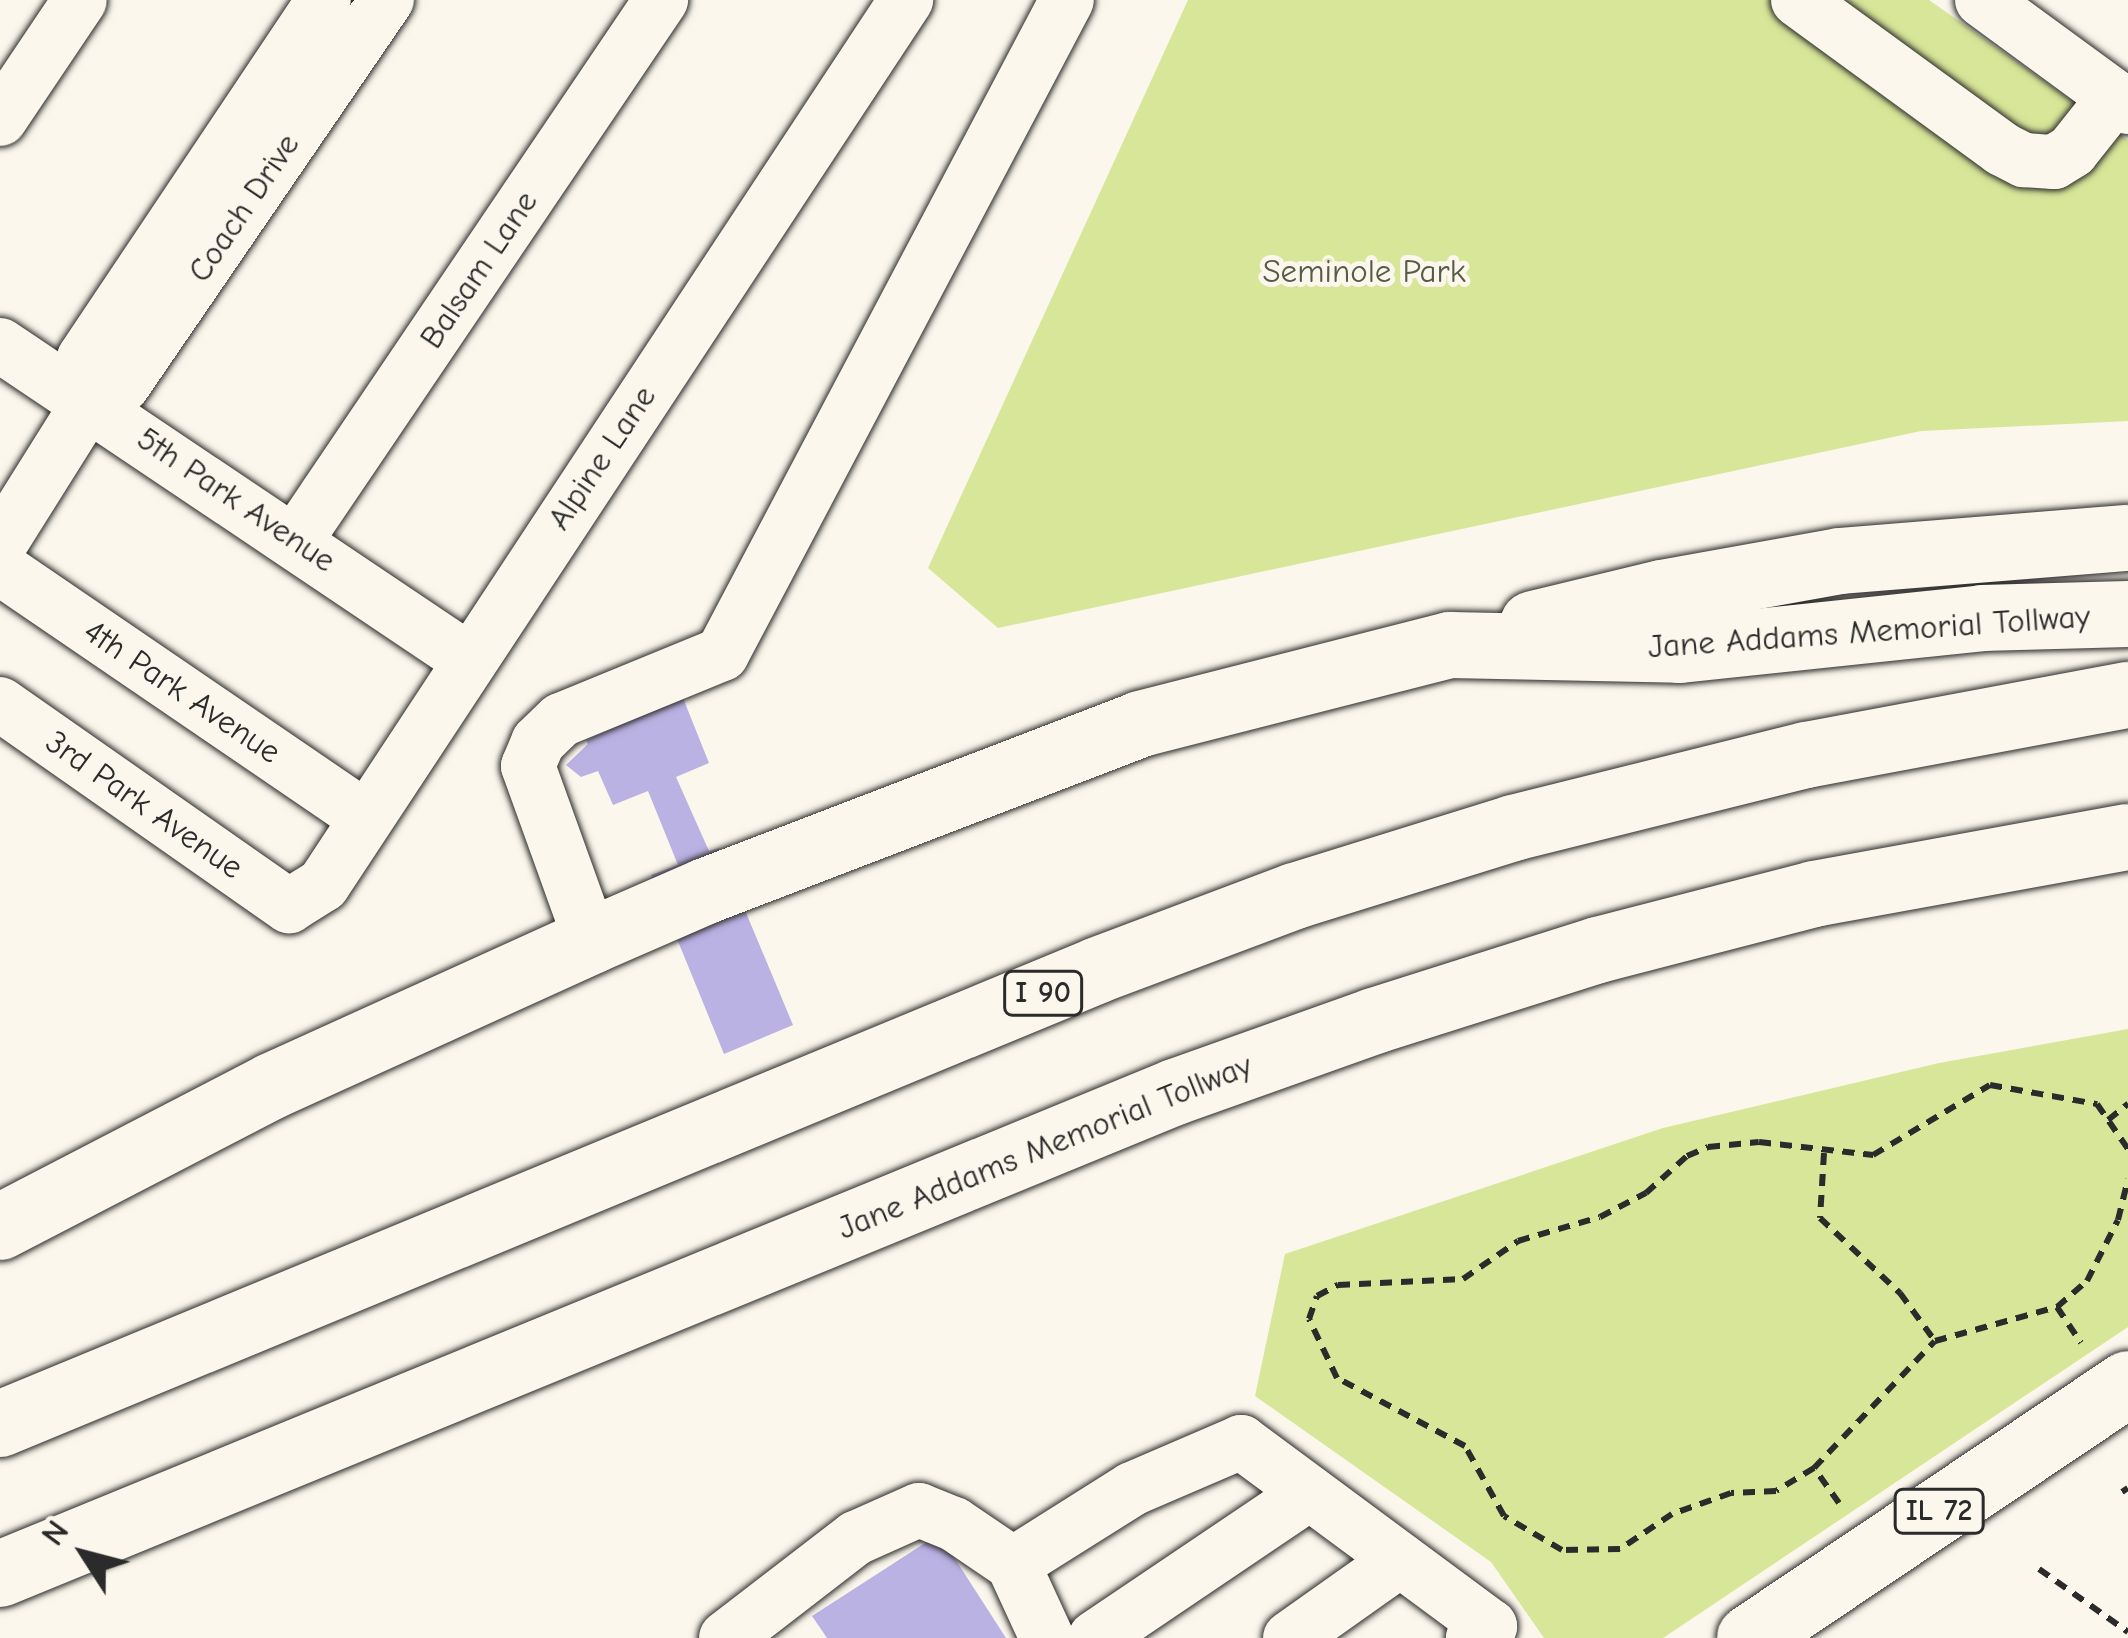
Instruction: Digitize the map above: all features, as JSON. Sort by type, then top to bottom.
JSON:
[{"type":"main road","points":[[1450,645],[1662,592],[1840,561],[2128,538]]},
{"type":"main road","name":"Jane Addams Memorial Tollway","points":[[0,1227],[272,1086],[591,941],[706,891],[1140,724],[1450,645],[1680,650],[1982,618],[2128,614]]},
{"type":"main road","name":"I 90","points":[[0,1424],[1098,970],[1295,896],[1513,828],[1784,760],[2128,695]]},
{"type":"main road","name":"Jane Addams Memorial Tollway","points":[[0,1574],[1174,1092],[1374,1021],[1598,950],[1814,894],[2128,837]]},
{"type":"main road","name":"IL 72","points":[[1750,1638],[2104,1364]]},
{"type":"street","points":[[0,119],[80,0]]},
{"type":"street","name":"Coach Drive","points":[[89,402],[84,358],[324,0]]},
{"type":"street","name":"Coach Drive","points":[[0,544],[89,402],[123,385],[387,0]]},
{"type":"street","name":"Balsam Lane","points":[[296,540],[661,0]]},
{"type":"street","name":"Alpine Lane","points":[[289,906],[323,885],[363,816],[906,0]]},
{"type":"street","points":[[591,941],[528,766],[538,742],[561,720],[722,654],[1067,0]]},
{"type":"street","points":[[1798,0],[2002,149],[2024,160],[2054,162],[2072,151],[2121,102],[1982,0]]},
{"type":"street","name":"5th Park Avenue","points":[[0,345],[469,660]]},
{"type":"street","name":"4th Park Avenue","points":[[0,568],[363,816]]},
{"type":"street","name":"3rd Park Avenue","points":[[0,704],[289,906]]},
{"type":"street","points":[[1013,1564],[1132,1489],[1241,1442],[1490,1626],[1473,1638]]},
{"type":"street","points":[[1095,1638],[1310,1493]]},
{"type":"street","points":[[726,1638],[856,1538],[920,1510],[954,1523],[1013,1564],[1047,1638]]},
{"type":"street","points":[[1291,1638],[1400,1560]]},
{"type":"path","points":[[2128,1149],[2097,1104],[1990,1085],[1873,1154],[1824,1153],[1760,1142],[1708,1147],[1687,1156],[1646,1193],[1600,1216],[1518,1241],[1463,1280],[1338,1285],[1317,1296],[1310,1319],[1337,1378],[1465,1447],[1504,1516],[1562,1550],[1620,1549],[1672,1514],[1731,1493],[1776,1491],[1814,1468],[1934,1341],[2057,1306],[2087,1281],[2118,1220],[2128,1179]]},
{"type":"path","points":[[2108,1120],[2128,1104]]},
{"type":"path","points":[[1824,1153],[1820,1218],[1900,1293],[1934,1341]]},
{"type":"path","points":[[2118,1220],[2128,1217]]},
{"type":"path","points":[[2057,1306],[2104,1364]]},
{"type":"path","points":[[1814,1468],[1839,1503]]},
{"type":"path","points":[[2038,1569],[2128,1632]]},
{"type":"green space","name":"Seminole Park","points":[[1188,0],[1929,0],[2128,140],[2128,421],[1921,431],[998,628],[928,568]]},
{"type":"green space","points":[[2128,1029],[2128,1327],[1663,1638],[1544,1638],[1491,1562],[1255,1396],[1285,1254],[1663,1128],[1939,1063]]},
{"type":"building","points":[[683,698],[709,763],[676,777],[709,851],[719,848],[793,1025],[724,1054],[651,875],[678,865],[648,791],[613,805],[598,771],[581,777],[566,765],[588,744],[586,740]]},
{"type":"building","points":[[939,1534],[1006,1638],[827,1638],[812,1616]]}]
